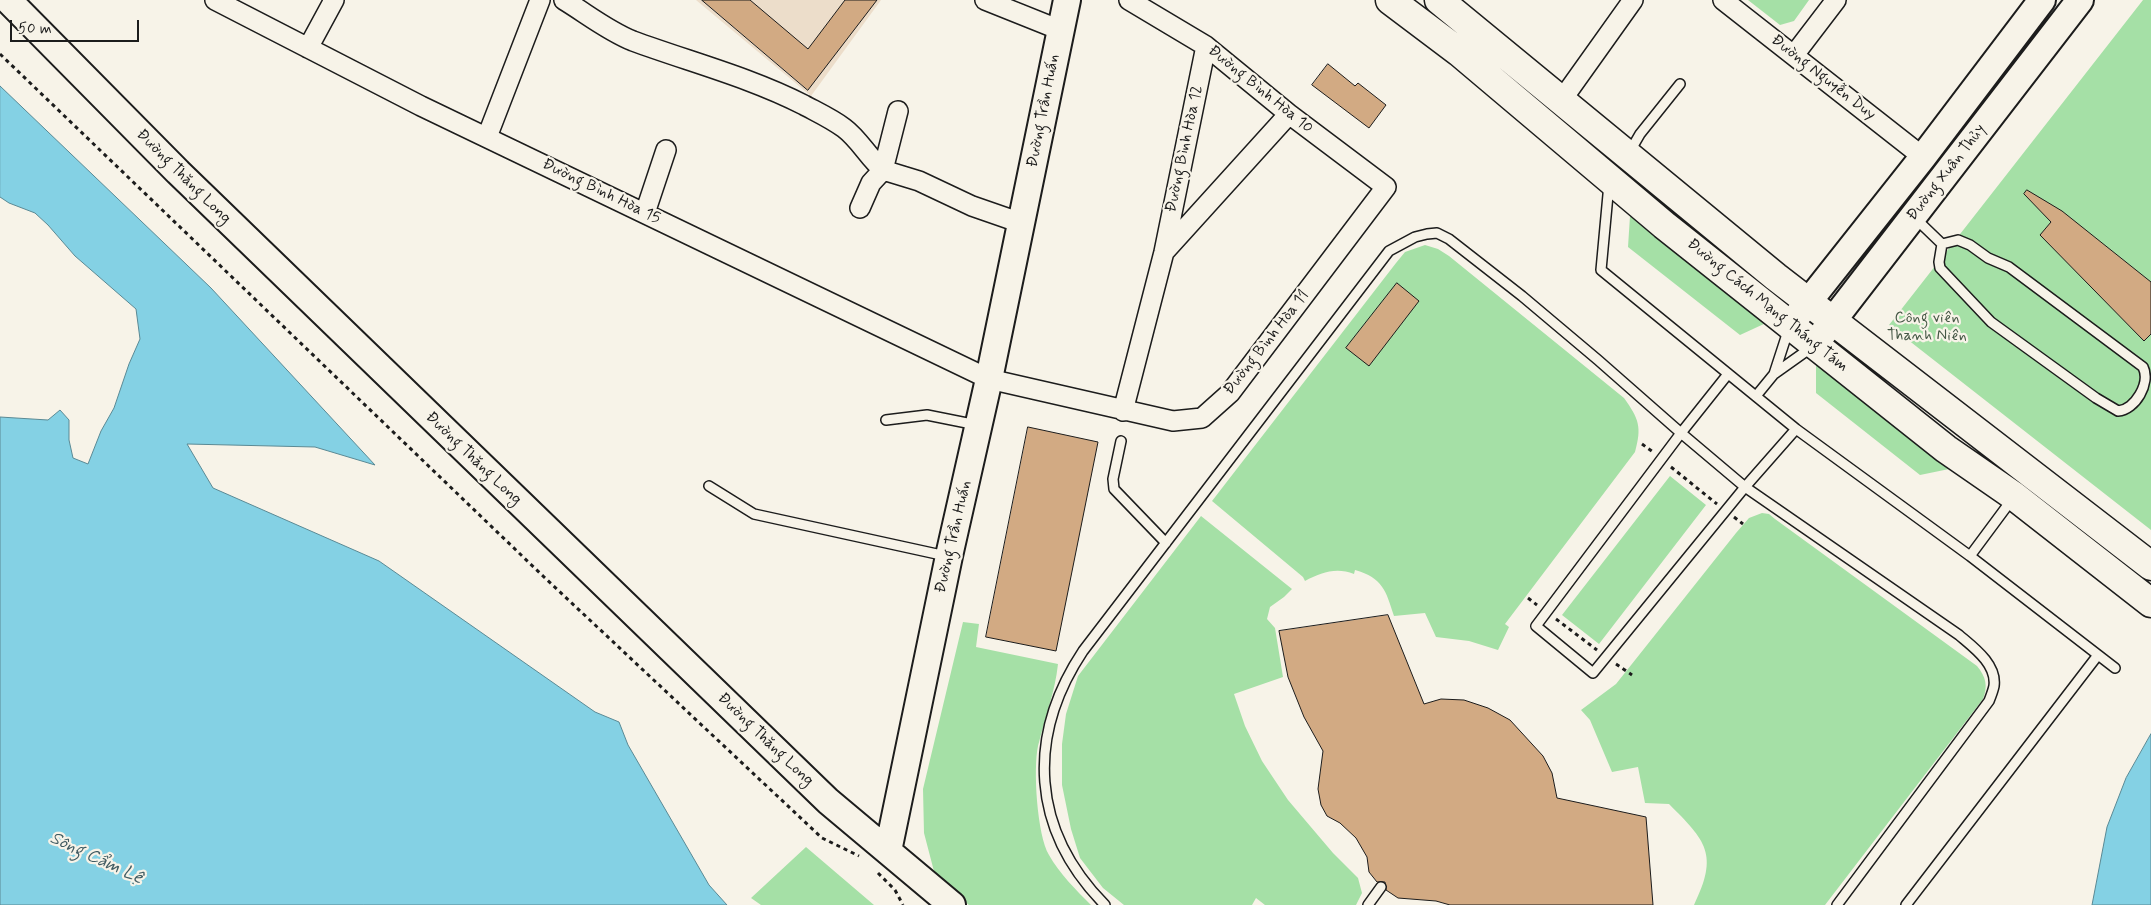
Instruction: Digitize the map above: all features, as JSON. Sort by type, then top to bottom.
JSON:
[{"type":"highway","name":"Đường Cách Mạng Tháng Tám","points":[[1390,0],[1458,52],[1814,345],[1946,449],[2014,496],[2151,603]]},
{"type":"highway","name":"Đường Cách Mạng Tháng Tám","points":[[1439,0],[1808,302],[2151,566]]},
{"type":"street","name":"Đường Thăng Long","points":[[8,0],[178,172],[438,426],[828,801],[882,861],[952,905]]},
{"type":"street","name":"Đường Bình Hòa 15","points":[[215,0],[486,137],[989,380]]},
{"type":"street","points":[[308,48],[334,0]]},
{"type":"street","points":[[486,137],[540,0]]},
{"type":"street","points":[[985,0],[1060,30]]},
{"type":"street","name":"Đường Trần Huấn","points":[[882,861],[949,556],[980,425],[1067,0]]},
{"type":"street","name":"Đường Bình Hòa 10","points":[[1129,0],[1206,46],[1289,114],[1386,186]]},
{"type":"street","points":[[1561,101],[1633,0]]},
{"type":"street","name":"Đường Nguyễn Duy","points":[[1723,0],[1923,157]]},
{"type":"street","points":[[1794,55],[1836,0]]},
{"type":"street","name":"Đường Xuân Thủy","points":[[1790,325],[1923,157],[2042,0]]},
{"type":"street","name":"Đường Xuân Thủy","points":[[1814,345],[2080,0]]},
{"type":"street","points":[[575,3],[609,29],[632,40],[749,80],[818,112],[844,127],[856,139],[872,161],[883,170],[919,181],[972,206],[1022,223]]},
{"type":"street","name":"Đường Bình Hòa 12","points":[[1123,411],[1164,252],[1206,46]]},
{"type":"street","points":[[860,208],[871,183],[883,170],[898,111]]},
{"type":"street","name":"Đường Bình Hòa 12","points":[[1164,252],[1289,114]]},
{"type":"street","points":[[645,213],[666,150]]},
{"type":"street","name":"Đường Bình Hòa 11","points":[[989,380],[1173,421],[1202,418],[1230,393],[1386,186]]},
{"type":"lane","points":[[1628,155],[1640,134],[1680,84]]},
{"type":"lane","points":[[1610,179],[1601,270],[1796,429],[1970,556],[2115,668]]},
{"type":"lane","points":[[1913,217],[1942,244]]},
{"type":"lane","points":[[1105,905],[1085,882],[1066,854],[1050,816],[1046,801],[1046,737],[1052,713],[1074,664],[1389,251],[1415,237],[1437,233],[1463,249],[1598,360],[1680,433],[1746,487],[1959,635],[1987,662],[1993,675],[1994,685],[1989,701],[1837,905]]},
{"type":"lane","points":[[1962,241],[1988,258],[2009,267],[2144,367],[2147,374],[2147,382],[2130,408],[2118,412],[1991,322],[1940,268],[1942,244],[1962,241]]},
{"type":"lane","points":[[1774,374],[1790,325]]},
{"type":"lane","points":[[1756,396],[1774,374],[1814,345]]},
{"type":"lane","points":[[1728,374],[1680,433],[1662,460],[1536,626],[1593,673],[1796,429]]},
{"type":"lane","points":[[886,420],[927,415],[980,425]]},
{"type":"lane","points":[[1121,441],[1113,479],[1114,489],[1166,543]]},
{"type":"lane","points":[[708,486],[754,514],[949,556]]},
{"type":"lane","points":[[1970,556],[2014,496]]},
{"type":"lane","points":[[1906,905],[2098,655]]},
{"type":"lane","points":[[1368,905],[1382,887]]},
{"type":"path","points":[[0,54],[544,577],[822,838],[863,858]]},
{"type":"path","points":[[1642,444],[1743,524]]},
{"type":"path","points":[[1528,598],[1632,675]]},
{"type":"path","points":[[882,861],[903,905]]},
{"type":"shaded area","points":[[696,0],[881,0],[811,96]]},
{"type":"green space","points":[[1748,0],[1809,0],[1794,21],[1780,25]]},
{"type":"green space","name":"Công viên Thanh Niên","points":[[2143,0],[2151,0],[2151,530],[1889,325]]},
{"type":"green space","points":[[1630,216],[1766,323],[1740,335],[1628,247]]},
{"type":"green space","points":[[1425,245],[1438,249],[1449,256],[1624,398],[1636,418],[1639,429],[1635,452],[1505,624],[1509,627],[1498,650],[1469,641],[1436,637],[1425,613],[1394,616],[1386,593],[1378,581],[1364,573],[1355,570],[1354,574],[1335,571],[1317,575],[1305,581],[1303,577],[1212,501],[1405,252]]},
{"type":"green space","points":[[1816,364],[1954,468],[1920,475],[1816,393]]},
{"type":"green space","points":[[1670,476],[1706,505],[1599,644],[1562,615]]},
{"type":"green space","points":[[1762,513],[1769,514],[1977,666],[1986,686],[1983,699],[1825,905],[1694,905],[1702,888],[1706,873],[1707,860],[1705,849],[1700,839],[1669,804],[1645,803],[1638,767],[1612,772],[1590,720],[1581,710],[1616,684],[1736,533],[1749,518]]},
{"type":"green space","points":[[1201,516],[1292,589],[1270,607],[1267,619],[1275,628],[1283,677],[1234,694],[1245,726],[1262,761],[1288,800],[1333,853],[1358,878],[1362,893],[1356,905],[1265,905],[1256,898],[1252,905],[1124,905],[1103,888],[1080,858],[1071,829],[1062,785],[1062,744],[1066,714],[1078,676]]},
{"type":"green space","points":[[963,622],[979,624],[976,647],[1058,664],[1055,685],[1038,746],[1036,785],[1039,818],[1045,845],[1053,862],[1091,905],[969,905],[936,879],[924,833],[923,789]]},
{"type":"green space","points":[[806,847],[874,905],[761,905],[751,898]]},
{"type":"water","name":"Sông Cẩm Lệ","points":[[0,86],[211,288],[375,465],[315,447],[187,444],[213,488],[379,561],[595,712],[619,722],[628,745],[709,885],[727,905],[0,905],[0,417],[48,420],[60,410],[69,420],[69,440],[73,458],[88,464],[101,431],[114,408],[140,339],[136,309],[75,256],[35,213],[9,203],[0,197]]},
{"type":"water","points":[[2151,734],[2151,905],[2092,905],[2107,827],[2126,778]]},
{"type":"building","points":[[702,0],[750,0],[808,49],[845,0],[877,0],[808,90]]},
{"type":"building","points":[[1328,64],[1355,86],[1358,83],[1386,105],[1369,128],[1312,85]]},
{"type":"building","points":[[2027,190],[2062,211],[2151,282],[2151,334],[2144,341],[2040,235],[2051,222],[2024,194]]},
{"type":"building","points":[[1397,283],[1419,301],[1369,366],[1346,348]]},
{"type":"building","points":[[1028,427],[1098,442],[1056,651],[986,637]]},
{"type":"building","points":[[1388,615],[1424,704],[1441,699],[1464,700],[1488,708],[1510,720],[1543,756],[1552,773],[1557,798],[1646,817],[1653,905],[1450,905],[1436,901],[1398,898],[1386,890],[1385,882],[1377,882],[1369,872],[1367,857],[1356,838],[1340,823],[1327,816],[1321,805],[1318,789],[1323,751],[1304,717],[1288,677],[1279,631]]}]
